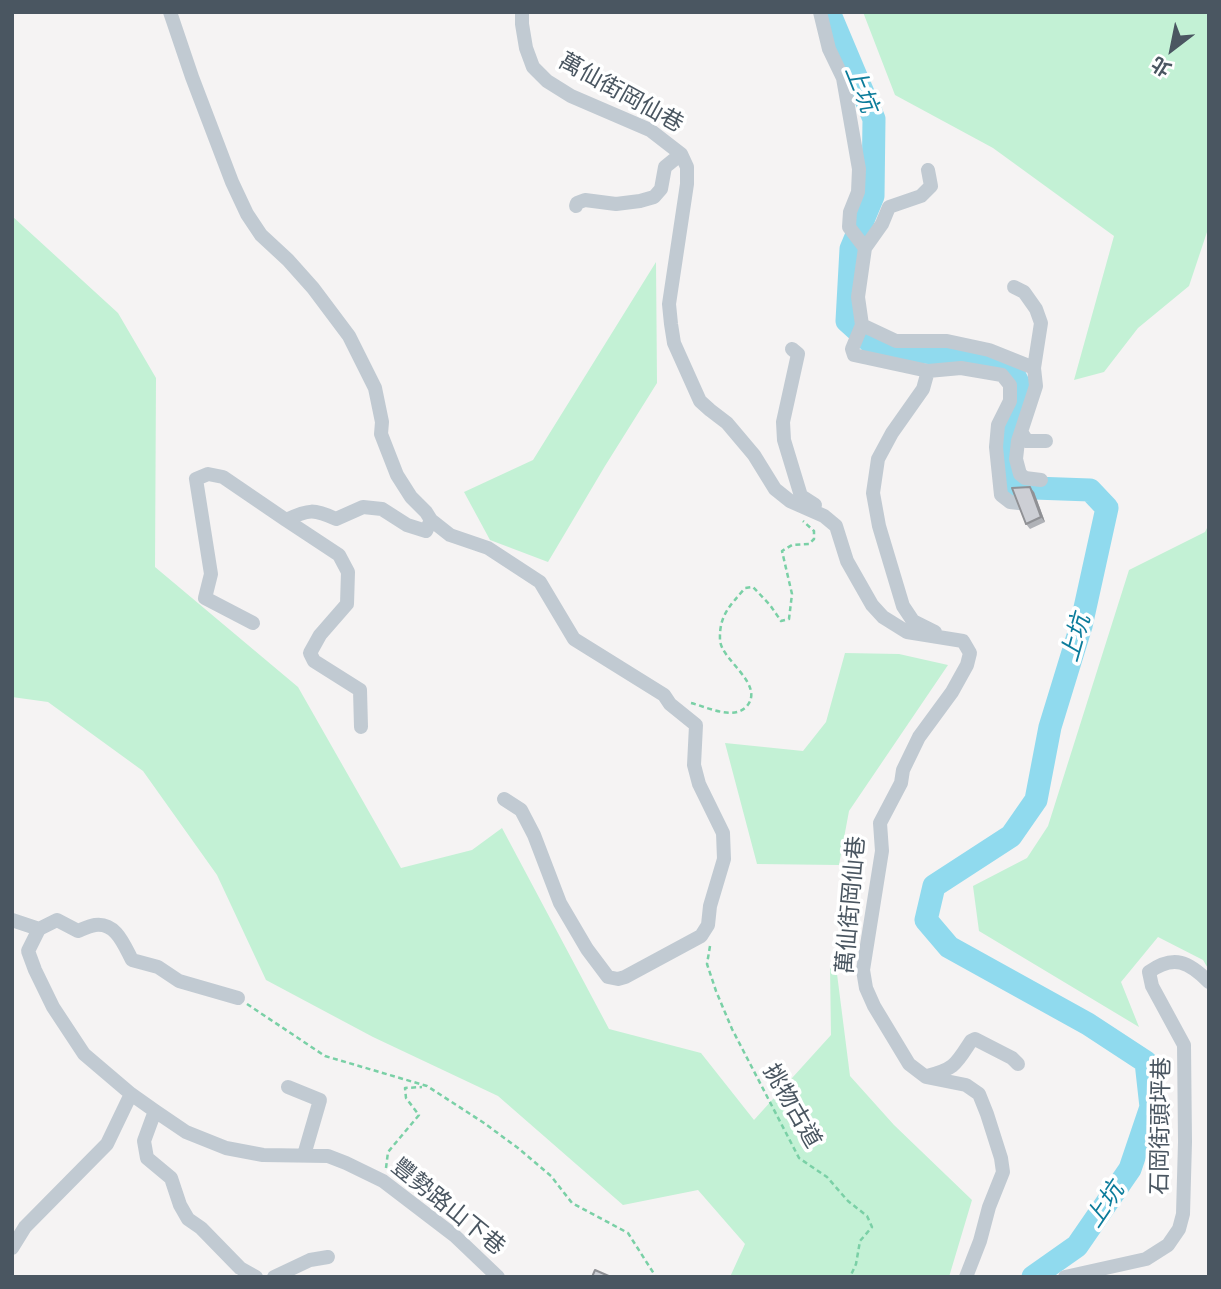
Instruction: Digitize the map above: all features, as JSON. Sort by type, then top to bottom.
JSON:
[{"type":"street","points":[[170,12],[232,182],[247,214],[261,236],[288,260],[313,288],[349,336],[375,388],[382,434],[397,475],[411,497],[431,520],[450,535],[488,548],[540,582],[574,639],[664,695],[670,704],[696,725],[694,765],[699,784],[723,832],[724,859],[710,906],[708,925],[701,936],[625,977],[608,977],[560,903],[534,835],[521,810],[504,799]]},
{"type":"street","name":"萬仙街岡仙巷","points":[[522,12],[526,48],[533,67],[547,81],[571,96],[650,130],[681,154],[687,167],[687,184],[669,304],[674,343],[700,401],[727,423],[754,455],[775,489],[790,501],[824,516]]},
{"type":"street","points":[[820,12],[829,49],[843,78],[859,169],[858,192],[850,212],[849,227],[865,248]]},
{"type":"street","points":[[576,206],[585,200],[616,204],[654,197],[660,189],[666,167],[681,154]]},
{"type":"street","points":[[928,170],[931,186],[921,196],[889,207],[882,224],[865,248],[858,297],[863,325],[852,349],[854,355],[928,371],[961,368],[1002,375],[1010,385],[1010,401],[998,425],[996,447],[1001,495],[1010,502],[1028,504]]},
{"type":"street","points":[[1014,287],[1024,292],[1036,309],[1041,323],[1034,368],[1036,386],[1018,441],[1016,459],[1020,474],[1025,478],[1041,480]]},
{"type":"street","points":[[863,325],[896,341],[947,341],[989,350],[1034,368]]},
{"type":"street","points":[[792,349],[798,354],[783,422],[783,440],[801,496],[822,510],[824,516],[836,526],[847,561],[872,605],[883,617],[906,632],[948,638]]},
{"type":"street","points":[[928,371],[923,389],[892,433],[878,459],[873,494],[878,526],[903,606],[913,621],[948,638]]},
{"type":"street","points":[[1021,432],[1027,441],[1046,441]]},
{"type":"street","points":[[253,623],[205,598],[211,574],[196,479],[208,474],[223,477],[340,555],[348,572],[347,604],[320,635],[310,653],[314,661],[360,690],[362,727]]},
{"type":"street","points":[[286,520],[317,510],[336,519],[363,507],[382,509],[407,525],[426,531],[431,520]]},
{"type":"street","name":"萬仙街岡仙巷","points":[[926,1077],[909,1064],[881,1018],[866,988],[863,970],[882,851],[880,823],[901,783],[903,770],[919,737],[952,692],[967,665],[970,653],[963,641],[948,638]]},
{"type":"street","points":[[12,920],[39,929],[57,920],[78,931],[97,925],[107,926],[115,930],[132,960],[158,967],[179,981],[238,998]]},
{"type":"street","name":"豐勢路山下巷","points":[[39,929],[28,951],[34,970],[53,1007],[84,1054],[131,1094],[186,1132],[226,1148],[263,1155],[328,1156],[383,1181],[455,1236],[498,1277]]},
{"type":"street","name":"石岡街頭坪巷","points":[[1065,1277],[1146,1259],[1168,1245],[1179,1229],[1183,1214],[1185,1142],[1184,1045],[1152,986],[1149,971],[1174,961],[1196,968],[1209,982]]},
{"type":"street","points":[[926,1077],[947,1071],[957,1063],[975,1039],[1012,1058],[1018,1064]]},
{"type":"street","points":[[926,1077],[966,1085],[979,1094],[1001,1158],[1003,1172],[966,1277]]},
{"type":"street","points":[[288,1087],[320,1100],[304,1155]]},
{"type":"street","points":[[12,1248],[25,1227],[107,1144],[131,1094]]},
{"type":"street","points":[[155,1111],[144,1141],[147,1158],[171,1178],[188,1219],[201,1228],[240,1268],[256,1277]]},
{"type":"street","points":[[274,1277],[310,1260],[328,1257]]},
{"type":"path","points":[[691,703],[731,714],[746,708],[752,698],[744,675],[730,660],[720,643],[723,615],[745,588],[753,587],[781,621],[789,619],[792,594],[782,551],[792,545],[810,544],[814,539],[814,531],[789,509],[790,501]]},
{"type":"path","name":"挑物古道","points":[[708,925],[711,937],[707,964],[716,992],[766,1097],[799,1158],[827,1177],[848,1201],[867,1216],[872,1227],[860,1241],[856,1264],[850,1277]]},
{"type":"path","points":[[238,998],[325,1056],[427,1086],[484,1124],[551,1175],[572,1203],[628,1233],[656,1277]]},
{"type":"path","points":[[383,1181],[388,1152],[419,1115],[406,1098],[405,1088],[427,1086]]},
{"type":"green space","points":[[863,12],[1209,12],[1209,226],[1189,286],[1138,328],[1104,372],[1074,380],[1114,236],[993,148],[895,95]]},
{"type":"green space","points":[[12,216],[118,313],[156,378],[155,567],[298,687],[401,868],[472,850],[502,828],[609,1029],[701,1053],[754,1120],[831,1035],[830,966],[836,966],[850,1076],[894,1125],[972,1200],[949,1277],[730,1277],[745,1244],[698,1190],[623,1205],[498,1096],[373,1037],[266,980],[217,875],[143,771],[48,702],[12,697]]},
{"type":"green space","points":[[656,262],[657,383],[548,562],[490,540],[464,492],[533,460]]},
{"type":"green space","points":[[1209,524],[1209,970],[1203,960],[1158,937],[1121,982],[1139,1027],[979,931],[973,886],[1027,858],[1048,826],[1129,570],[1205,532]]},
{"type":"green space","points":[[845,653],[899,654],[948,665],[849,811],[839,865],[757,864],[725,743],[803,751],[826,722]]},
{"type":"building","points":[[1030,487],[1041,517],[1026,524],[1012,488]]},
{"type":"building","points":[[595,1270],[611,1277],[592,1277]]},
{"type":"waterway","name":"上坑","points":[[829,12],[874,119],[873,196],[851,249],[847,321],[878,349],[936,353],[1010,366],[1022,391],[1006,436],[1005,464],[1013,486],[1090,490],[1107,508],[1081,626],[1050,727],[1036,800],[1011,836],[934,886],[926,920],[949,947],[1088,1024],[1146,1062],[1151,1107],[1130,1169],[1077,1246],[1033,1277]]}]
